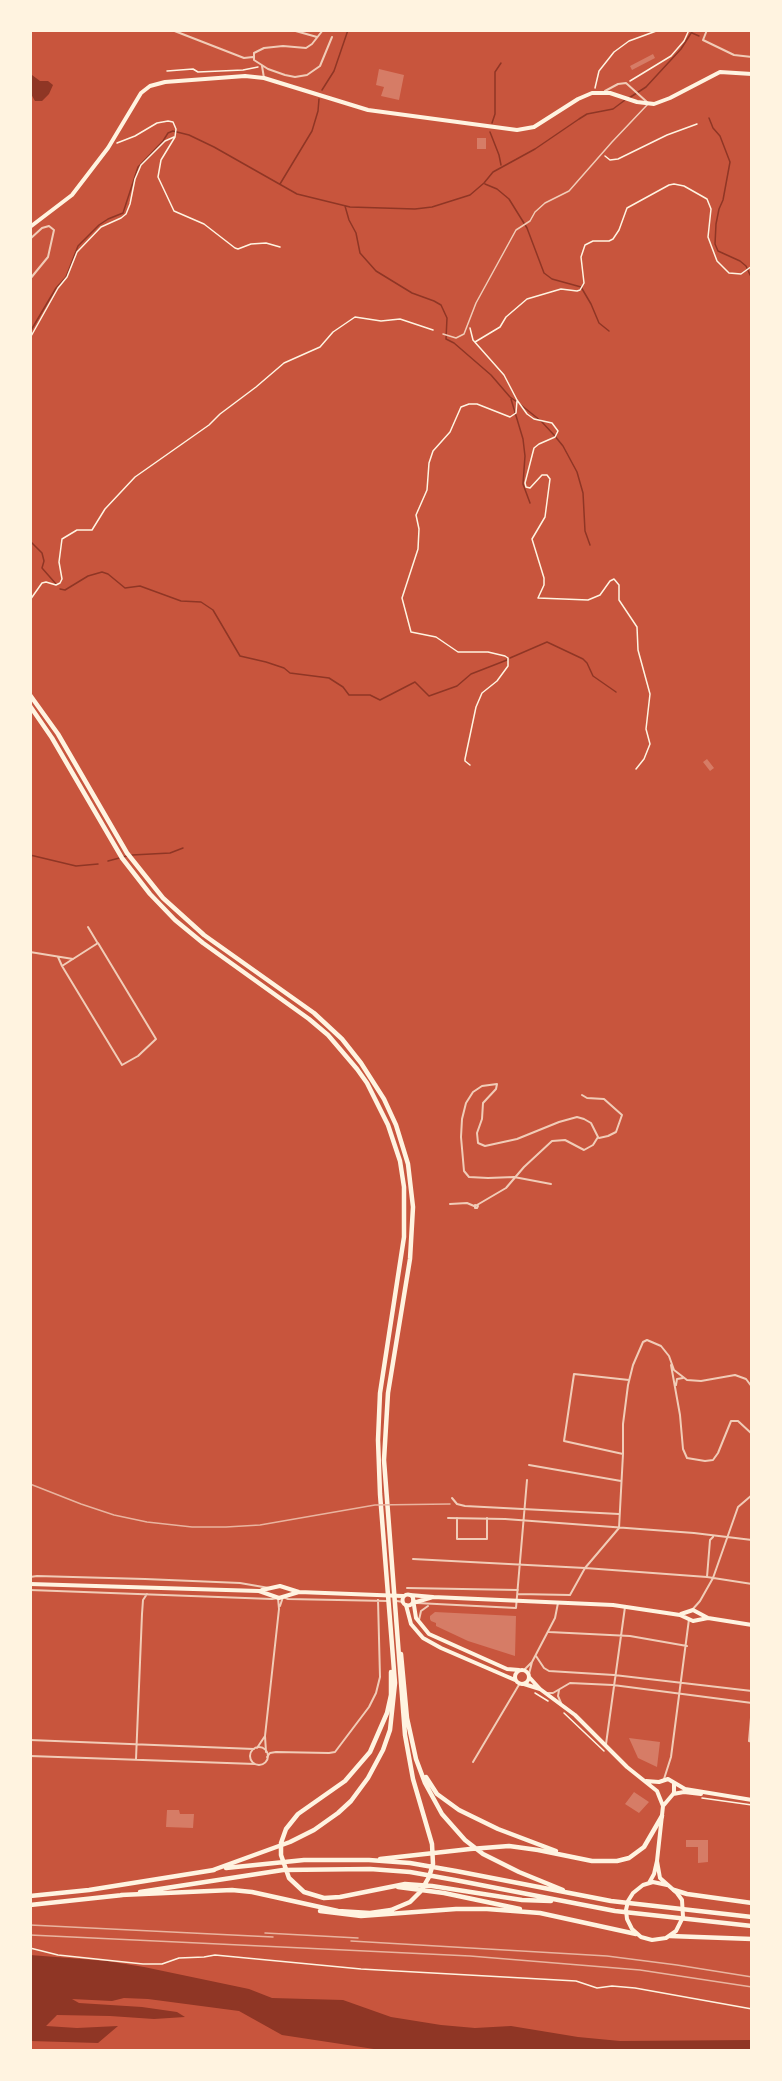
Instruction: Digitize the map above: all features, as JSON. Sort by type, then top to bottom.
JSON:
[{"type":"highway","points":[[30,695],[58,734],[118,839],[140,871],[163,898],[190,923],[296,1000],[352,1050],[384,1099],[396,1125],[408,1164],[413,1222],[410,1259],[385,1418],[386,1492],[393,1622],[389,1705],[383,1727],[370,1752],[356,1770],[339,1786],[298,1814],[285,1832],[281,1843],[284,1866],[289,1878],[304,1892],[318,1897],[331,1898],[418,1884],[522,1900],[563,1902]]},
{"type":"highway","points":[[30,706],[52,738],[111,841],[133,873],[184,928],[292,1005],[328,1035],[367,1083],[388,1125],[400,1161],[405,1220],[402,1254],[380,1393],[378,1440],[380,1494],[408,1757],[434,1857],[431,1871],[421,1891],[410,1902],[391,1910],[362,1913],[291,1902]]},
{"type":"highway","points":[[393,1622],[413,1745],[422,1776],[449,1824],[479,1851],[519,1872],[574,1895]]},
{"type":"highway","points":[[213,1870],[304,1836],[338,1813],[359,1791],[378,1761],[390,1730],[395,1689],[392,1648]]},
{"type":"highway","points":[[413,1745],[429,1785],[450,1804],[498,1830],[570,1857]]},
{"type":"highway","points":[[373,1860],[503,1846],[603,1862],[629,1858],[639,1852],[649,1841],[662,1816]]},
{"type":"highway","points":[[30,1896],[89,1890],[213,1870],[304,1860],[373,1860],[410,1863],[574,1895],[647,1906],[752,1917]]},
{"type":"highway","points":[[30,1905],[121,1895],[261,1872],[338,1868],[410,1872],[615,1911],[752,1926]]},
{"type":"highway","points":[[396,1886],[444,1893],[636,1934]]},
{"type":"highway","points":[[121,1895],[225,1890],[252,1892],[323,1912],[351,1916],[474,1909],[540,1913]]},
{"type":"highway","points":[[674,1890],[687,1894],[752,1903]]},
{"type":"highway","points":[[670,1936],[752,1939]]},
{"type":"main road","points":[[30,227],[68,199],[108,148],[138,96],[150,86],[174,81],[244,76],[266,78],[374,111],[517,130],[534,127],[584,96],[595,92],[604,92],[637,102],[659,103],[724,71],[752,74]]},
{"type":"main road","points":[[30,1583],[259,1591],[280,1596],[299,1592]]},
{"type":"main road","points":[[259,1591],[282,1586],[285,1589],[299,1592],[413,1602],[434,1597]]},
{"type":"main road","points":[[274,1588],[280,1596]]},
{"type":"main road","points":[[280,1596],[285,1589]]},
{"type":"main road","points":[[404,1601],[410,1594]]},
{"type":"main road","points":[[410,1594],[625,1606],[680,1615],[692,1620],[708,1618],[752,1625]]},
{"type":"main road","points":[[410,1594],[420,1625],[429,1634],[507,1669],[521,1670],[540,1689]]},
{"type":"main road","points":[[404,1601],[411,1624],[423,1638],[522,1684],[547,1693],[658,1793],[663,1806],[657,1861],[649,1883]]},
{"type":"main road","points":[[691,1611],[692,1620]]},
{"type":"main road","points":[[680,1615],[691,1611],[708,1618]]},
{"type":"main road","points":[[692,1620],[698,1612]]},
{"type":"main road","points":[[515,1680],[515,1675],[521,1670]]},
{"type":"main road","points":[[522,1684],[528,1681],[529,1676]]},
{"type":"main road","points":[[646,1781],[659,1782],[664,1779],[685,1789],[752,1800]]},
{"type":"main road","points":[[658,1793],[659,1782]]},
{"type":"main road","points":[[663,1806],[675,1789],[673,1782]]},
{"type":"main road","points":[[658,1793],[671,1796],[684,1792],[707,1793]]},
{"type":"main road","points":[[657,1861],[660,1878],[674,1890],[682,1900],[684,1915],[678,1929],[661,1940],[652,1940],[636,1934],[629,1924],[627,1906],[633,1893],[649,1883],[667,1885]]},
{"type":"street","points":[[172,30],[244,58],[253,57]]},
{"type":"street","points":[[292,30],[317,37]]},
{"type":"street","points":[[253,57],[256,52],[270,46],[306,48],[323,30]]},
{"type":"street","points":[[707,30],[704,40],[734,56],[752,57]]},
{"type":"street","points":[[253,57],[270,70],[295,77],[312,73],[320,66],[332,37]]},
{"type":"street","points":[[262,66],[266,78]]},
{"type":"street","points":[[266,78],[270,70]]},
{"type":"street","points":[[604,92],[618,84],[626,83],[649,104]]},
{"type":"street","points":[[30,239],[42,228],[49,226],[54,230],[48,257],[30,279]]},
{"type":"street","points":[[58,957],[122,1065],[138,1056],[156,1039],[88,927]]},
{"type":"street","points":[[62,966],[98,943]]},
{"type":"street","points":[[30,952],[73,959]]},
{"type":"street","points":[[550,1184],[514,1177],[488,1179],[469,1177],[464,1171],[461,1137],[466,1103],[473,1092],[482,1086],[497,1084],[496,1089],[483,1103],[482,1119],[477,1133],[478,1143],[485,1146],[517,1139],[577,1117],[591,1123],[598,1137]]},
{"type":"street","points":[[582,1095],[587,1098],[604,1099],[622,1115],[616,1132],[604,1138],[598,1137]]},
{"type":"street","points":[[450,1204],[467,1203],[476,1206],[497,1195],[552,1141],[565,1140],[584,1150],[593,1145],[598,1137]]},
{"type":"street","points":[[407,1588],[570,1596],[585,1568],[619,1528],[623,1424],[629,1380],[642,1345],[647,1340],[661,1346],[674,1370],[683,1378],[694,1382],[735,1375],[746,1379],[752,1387]]},
{"type":"street","points":[[671,1362],[683,1449],[687,1458],[713,1460],[731,1421],[738,1421],[752,1434]]},
{"type":"street","points":[[623,1454],[564,1441],[574,1374],[629,1380]]},
{"type":"street","points":[[676,1388],[676,1381],[683,1378]]},
{"type":"street","points":[[529,1466],[621,1481]]},
{"type":"street","points":[[413,1602],[430,1605],[516,1608],[527,1480]]},
{"type":"street","points":[[691,1611],[700,1601],[713,1578],[738,1507],[752,1495]]},
{"type":"street","points":[[452,1498],[457,1504],[465,1506],[619,1514]]},
{"type":"street","points":[[448,1518],[488,1518],[752,1540]]},
{"type":"street","points":[[457,1518],[457,1539],[487,1539],[488,1518]]},
{"type":"street","points":[[707,1577],[710,1540],[714,1536]]},
{"type":"street","points":[[413,1558],[707,1577],[752,1584]]},
{"type":"street","points":[[30,1578],[39,1576],[145,1579],[240,1583],[274,1588]]},
{"type":"street","points":[[30,1590],[272,1599],[280,1596],[288,1599],[404,1601]]},
{"type":"street","points":[[136,1759],[142,1614],[143,1600],[147,1594]]},
{"type":"street","points":[[267,1757],[265,1736],[280,1596]]},
{"type":"street","points":[[30,1756],[263,1764],[270,1753],[276,1752],[329,1754],[335,1752],[369,1707],[376,1693],[380,1677],[378,1600]]},
{"type":"street","points":[[698,1612],[700,1601]]},
{"type":"street","points":[[521,1670],[536,1656],[555,1618],[558,1602]]},
{"type":"street","points":[[420,1625],[421,1611],[430,1605]]},
{"type":"street","points":[[607,1747],[606,1737],[625,1606]]},
{"type":"street","points":[[664,1779],[669,1767],[692,1620]]},
{"type":"street","points":[[549,1632],[621,1635],[687,1646]]},
{"type":"street","points":[[536,1656],[546,1670],[752,1692]]},
{"type":"street","points":[[529,1676],[532,1662]]},
{"type":"street","points":[[570,1683],[571,1674]]},
{"type":"street","points":[[547,1693],[553,1693],[570,1683],[613,1685],[752,1704],[749,1741],[752,1742]]},
{"type":"street","points":[[473,1762],[522,1684]]},
{"type":"street","points":[[559,1690],[560,1705]]},
{"type":"street","points":[[255,1764],[250,1755],[265,1736]]},
{"type":"street","points":[[598,1738],[606,1737]]},
{"type":"street","points":[[30,1740],[262,1748],[266,1752]]},
{"type":"street","points":[[669,1767],[673,1782]]},
{"type":"lane","points":[[443,334],[461,336],[514,233],[527,223],[541,206],[552,198],[569,191],[649,104]]},
{"type":"path","points":[[595,92],[595,80],[599,70],[614,52],[636,38],[659,30]]},
{"type":"path","points":[[626,83],[671,56],[689,30]]},
{"type":"path","points":[[167,71],[243,70],[262,66]]},
{"type":"path","points":[[108,148],[163,121],[173,122],[176,129],[175,137],[161,160],[158,177],[174,211],[204,224],[235,248],[266,243],[280,247]]},
{"type":"path","points":[[602,153],[614,160],[667,135],[697,124]]},
{"type":"path","points":[[30,338],[58,288],[67,277],[76,252],[101,227],[126,214],[141,165],[165,141],[175,137]]},
{"type":"path","points":[[475,342],[500,327],[506,317],[527,299],[561,289],[580,290],[583,285],[581,254],[585,245],[593,241],[613,239],[627,208],[675,184],[697,192],[710,204],[708,237],[717,261],[729,273],[741,274],[752,266]]},
{"type":"path","points":[[30,600],[42,584],[46,582],[56,585],[62,579],[59,562],[62,538],[77,530],[92,530],[105,509],[135,477],[209,425],[284,363],[320,347],[333,332],[354,317],[381,321],[400,319],[433,330]]},
{"type":"path","points":[[469,322],[471,335],[475,342],[504,375],[517,400],[531,417],[552,423],[558,431],[555,437],[534,448],[525,483],[526,487],[530,488],[542,475],[547,475],[550,479],[545,517],[532,539],[544,578],[544,585],[538,598],[588,600],[600,596],[610,581],[614,579],[619,585],[619,600],[638,627],[638,650],[650,694],[646,729],[650,744],[644,759],[636,769]]},
{"type":"path","points":[[470,765],[465,761],[465,755],[476,707],[482,693],[497,681],[508,666],[508,658],[488,652],[458,652],[436,637],[411,632],[402,598],[418,549],[420,529],[416,515],[427,490],[429,463],[433,451],[450,432],[461,407],[477,404],[510,417],[516,412],[517,400]]},
{"type":"path","points":[[530,1690],[551,1702]]},
{"type":"path","points":[[560,1705],[611,1757]]},
{"type":"path","points":[[698,1797],[752,1805]]},
{"type":"path","points":[[30,1948],[58,1955],[143,1964],[162,1964],[179,1958],[215,1955],[361,1969],[576,1981],[597,1988],[612,1986],[635,1988],[752,2009]]},
{"type":"shaded area","points":[[30,76],[40,81],[48,81],[53,85],[49,94],[42,101],[35,101],[31,94]]},
{"type":"shaded area","points":[[30,1955],[107,1961],[144,1967],[249,1989],[272,1998],[343,2000],[391,2017],[441,2025],[475,2028],[511,2026],[620,2041],[752,2040],[752,2051],[387,2051],[282,2035],[239,2011],[124,1998],[112,2001],[72,1999],[79,2003],[177,2012],[185,2017],[154,2019],[57,2015],[46,2026],[77,2028],[118,2026],[98,2043],[30,2041]]},
{"type":"building","points":[[653,54],[655,58],[632,70],[630,66]]},
{"type":"building","points":[[379,69],[404,75],[399,100],[381,96],[384,87],[376,85]]},
{"type":"building","points":[[477,138],[486,138],[486,149],[477,149]]},
{"type":"building","points":[[707,759],[714,768],[710,771],[703,762]]},
{"type":"building","points":[[435,1612],[516,1616],[515,1656],[468,1641],[436,1626],[436,1623],[430,1619]]},
{"type":"building","points":[[629,1738],[660,1742],[657,1767],[638,1758]]},
{"type":"building","points":[[634,1792],[649,1802],[639,1813],[625,1804]]},
{"type":"building","points":[[167,1810],[179,1810],[180,1814],[194,1814],[193,1828],[166,1827]]},
{"type":"building","points":[[686,1840],[708,1840],[708,1862],[698,1863],[698,1847],[686,1847]]},
{"type":"waterway","points":[[322,90],[334,71],[348,30]]},
{"type":"waterway","points":[[629,98],[646,87],[681,49],[693,30]]},
{"type":"waterway","points":[[692,33],[699,36]]},
{"type":"waterway","points":[[492,123],[495,114],[495,72],[501,63]]},
{"type":"waterway","points":[[280,184],[312,131],[319,99]]},
{"type":"waterway","points":[[30,332],[56,288],[66,277],[78,246],[99,225],[123,213],[138,167],[168,133],[173,131],[189,135],[214,147],[297,194],[350,207],[415,209],[432,207],[470,195],[493,172],[535,149],[587,114],[613,109],[625,100]]},
{"type":"waterway","points":[[709,118],[713,128],[720,136],[730,162],[716,224],[715,244],[718,251],[746,266],[752,279]]},
{"type":"waterway","points":[[490,132],[501,165]]},
{"type":"waterway","points":[[485,184],[497,189],[509,199],[527,228],[544,273],[552,279],[581,287],[599,323],[609,331]]},
{"type":"waterway","points":[[345,206],[356,233],[360,253],[376,271],[412,293],[441,305],[447,318],[446,339],[454,343],[491,375],[517,402]]},
{"type":"waterway","points":[[511,399],[523,439],[525,456],[523,484],[530,503]]},
{"type":"waterway","points":[[521,405],[554,435],[563,446],[577,472],[583,493],[585,531],[590,545]]},
{"type":"waterway","points":[[30,541],[42,553],[44,561],[42,568],[56,584]]},
{"type":"waterway","points":[[60,589],[65,590],[88,576],[102,572],[125,588],[140,586],[181,601],[201,602],[213,610],[240,656],[284,668],[290,673],[329,678],[343,687],[349,695],[370,695],[380,700],[415,682],[429,696],[457,686],[471,674],[507,660]]},
{"type":"waterway","points":[[510,658],[547,642],[583,659],[593,676],[616,692]]},
{"type":"waterway","points":[[132,855],[170,853],[183,848]]},
{"type":"waterway","points":[[30,855],[76,866],[98,864]]},
{"type":"waterway","points":[[108,861],[127,856]]},
{"type":"railway","points":[[30,1484],[114,1515],[147,1522],[192,1527],[260,1525],[375,1505],[450,1504]]},
{"type":"railway","points":[[30,1925],[273,1937]]},
{"type":"railway","points":[[265,1933],[358,1938]]},
{"type":"railway","points":[[30,1935],[470,1956],[640,1970],[752,1987]]},
{"type":"railway","points":[[351,1941],[607,1956],[752,1977]]}]
